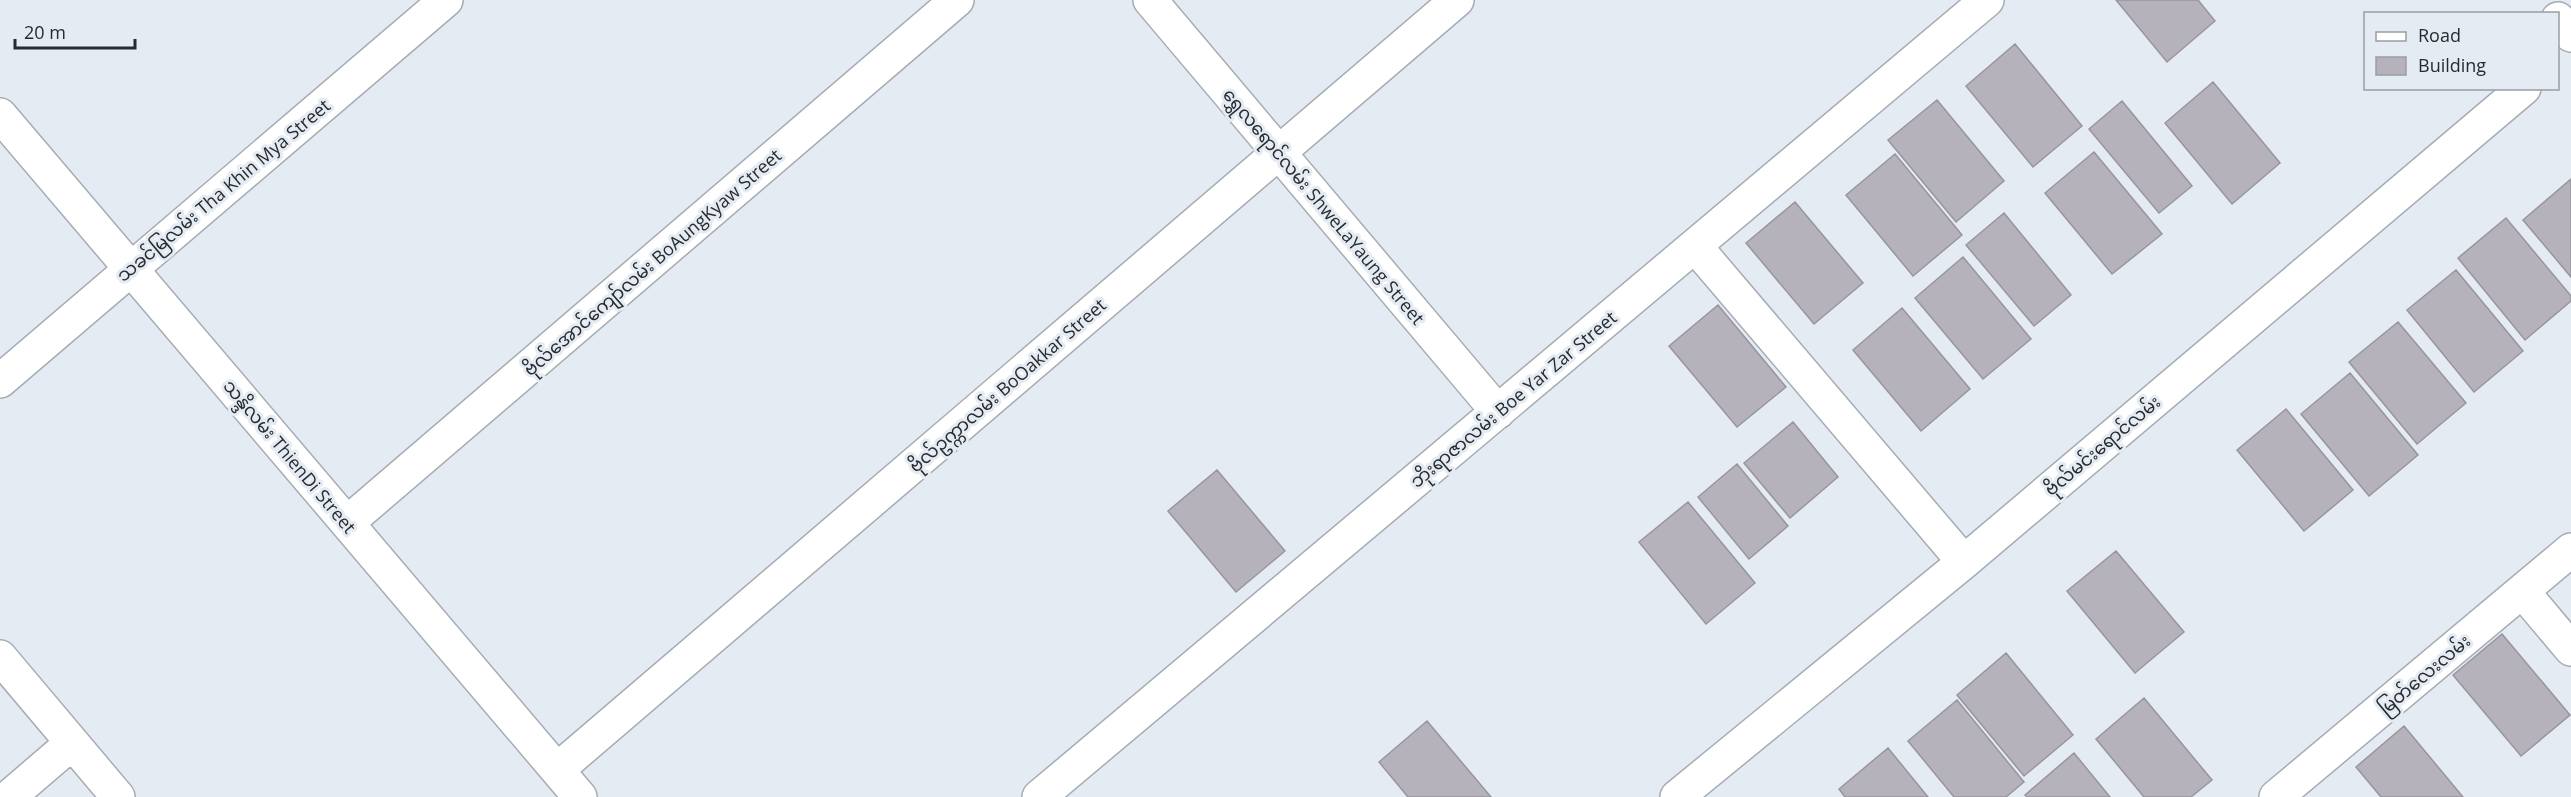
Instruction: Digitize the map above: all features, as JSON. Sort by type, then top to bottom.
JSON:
[{"type":"street","name":"သခင်မြလမ်း Tha Khin Mya Street","points":[[0,381],[446,0]]},
{"type":"street","name":"ဗိုလ်အောင်ကျော်လမ်း BoAungKyaw Street","points":[[347,523],[957,0]]},
{"type":"street","name":"ရွှေလရောင်လမ်း ShweLaYaung Street","points":[[1150,0],[1498,412]]},
{"type":"street","name":"ဗိုလ်ဥက္ကာလမ်း BoOakkar Street","points":[[557,770],[1457,0]]},
{"type":"street","name":"ဘိုးရာဇာလမ်း Boe Yar Zar Street","points":[[1039,797],[1987,0]]},
{"type":"street","points":[[2541,0],[2551,12]]},
{"type":"street","points":[[2559,20],[2571,35]]},
{"type":"street","points":[[2559,59],[2571,49]]},
{"type":"street","name":"ဗိုလ်မင်းရောင်လမ်း","points":[[1677,797],[1964,562],[2522,90]]},
{"type":"street","name":"သန္ဒိလမ်း ThienDi Street","points":[[0,116],[580,797]]},
{"type":"street","points":[[1695,246],[1964,562]]},
{"type":"street","name":"မြတ်လေးလမ်း","points":[[2276,797],[2571,550]]},
{"type":"street","points":[[2523,592],[2571,649]]},
{"type":"street","points":[[0,657],[118,797]]},
{"type":"street","points":[[9,797],[72,742]]},
{"type":"building","points":[[2116,0],[2198,0],[2215,21],[2167,62]]},
{"type":"building","points":[[2015,44],[2082,126],[2033,167],[1966,86]]},
{"type":"building","points":[[2213,82],[2280,163],[2232,204],[2165,123]]},
{"type":"building","points":[[1937,100],[2004,181],[1956,222],[1888,140]]},
{"type":"building","points":[[2122,101],[2192,186],[2159,213],[2089,129]]},
{"type":"building","points":[[2094,152],[2162,234],[2112,274],[2045,193]]},
{"type":"building","points":[[1895,154],[1962,235],[1913,276],[1846,195]]},
{"type":"building","points":[[2571,179],[2571,277],[2523,220]]},
{"type":"building","points":[[1795,202],[1863,283],[1814,324],[1746,243]]},
{"type":"building","points":[[2004,213],[2071,295],[2034,326],[1966,245]]},
{"type":"building","points":[[2506,218],[2571,296],[2571,301],[2525,340],[2458,258]]},
{"type":"building","points":[[1963,257],[2031,339],[1983,379],[1915,298]]},
{"type":"building","points":[[2456,270],[2523,351],[2474,392],[2407,310]]},
{"type":"building","points":[[1718,305],[1786,387],[1737,427],[1669,346]]},
{"type":"building","points":[[1902,308],[1970,389],[1921,431],[1853,350]]},
{"type":"building","points":[[2398,322],[2466,403],[2417,444],[2349,362]]},
{"type":"building","points":[[2350,373],[2418,455],[2369,496],[2301,414]]},
{"type":"building","points":[[2286,409],[2353,490],[2304,531],[2237,450]]},
{"type":"building","points":[[1793,422],[1838,477],[1790,518],[1744,463]]},
{"type":"building","points":[[1737,464],[1788,526],[1749,559],[1698,497]]},
{"type":"building","points":[[1217,470],[1285,551],[1236,592],[1168,511]]},
{"type":"building","points":[[1688,502],[1755,583],[1706,624],[1639,542]]},
{"type":"building","points":[[2116,551],[2184,632],[2135,673],[2067,591]]},
{"type":"building","points":[[2502,634],[2570,715],[2521,756],[2453,675]]},
{"type":"building","points":[[2006,653],[2073,735],[2024,776],[1957,695]]},
{"type":"building","points":[[2144,698],[2212,780],[2191,797],[2144,797],[2096,739]]},
{"type":"building","points":[[1957,700],[2024,782],[2006,797],[1954,797],[1908,741]]},
{"type":"building","points":[[1427,721],[1491,797],[1408,797],[1379,762]]},
{"type":"building","points":[[2404,726],[2463,797],[2381,797],[2356,767]]},
{"type":"building","points":[[1888,748],[1928,797],[1845,797],[1839,789]]},
{"type":"building","points":[[2074,753],[2110,797],[2027,797],[2025,795]]}]
